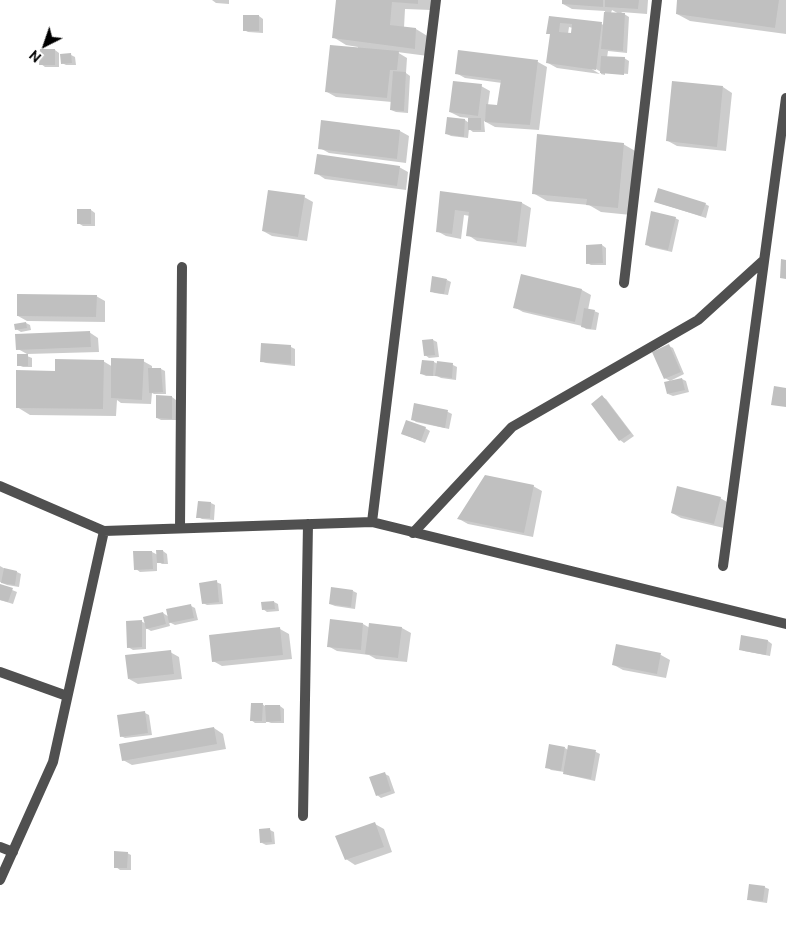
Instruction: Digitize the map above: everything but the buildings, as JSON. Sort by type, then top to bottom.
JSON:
[{"type":"street","points":[[372,522],[436,0]]},
{"type":"street","points":[[624,283],[658,0]]},
{"type":"street","points":[[723,566],[786,98]]},
{"type":"street","points":[[413,533],[512,427],[698,320],[764,260]]},
{"type":"street","points":[[180,528],[182,268]]},
{"type":"street","points":[[0,486],[104,531],[372,522],[786,624]]},
{"type":"street","points":[[304,816],[308,524]]},
{"type":"street","points":[[0,880],[53,762],[104,531]]},
{"type":"street","points":[[0,672],[67,696]]},
{"type":"street","points":[[0,847],[13,852]]}]
